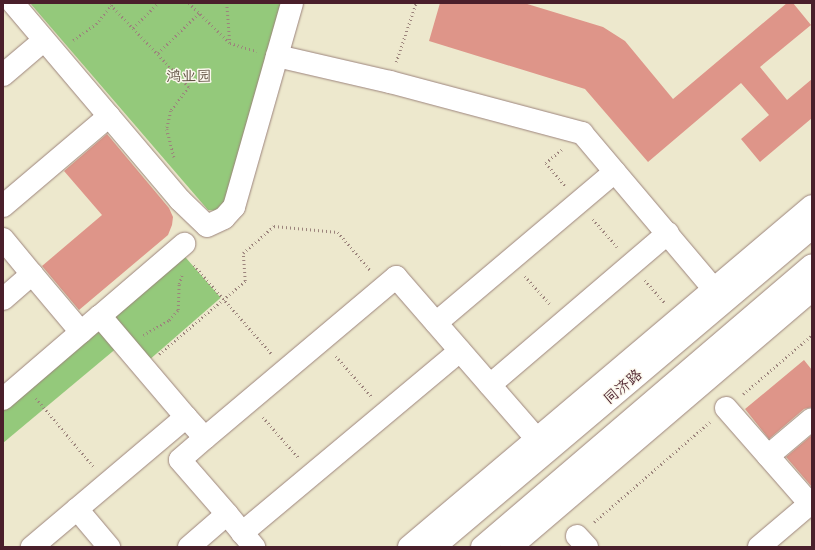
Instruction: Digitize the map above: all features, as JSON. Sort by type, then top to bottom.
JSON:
[{"type":"main road","points":[[13,3],[200,222],[207,226],[214,225],[234,207],[292,3]]},
{"type":"main road","points":[[3,75],[36,47]]},
{"type":"main road","points":[[277,56],[390,82],[582,132],[714,288]]},
{"type":"main road","points":[[3,206],[109,116]]},
{"type":"main road","points":[[436,323],[615,172]]},
{"type":"main road","points":[[409,547],[812,206]]},
{"type":"main road","name":"同济路","points":[[434,547],[812,227]]},
{"type":"main road","points":[[490,385],[668,233]]},
{"type":"main road","points":[[3,239],[81,332]]},
{"type":"main road","points":[[10,390],[100,316],[184,250]]},
{"type":"main road","name":"同济路","points":[[482,547],[812,265]]},
{"type":"main road","points":[[3,299],[32,274]]},
{"type":"main road","points":[[180,460],[396,277],[537,439]]},
{"type":"main road","points":[[512,547],[812,290]]},
{"type":"main road","points":[[100,316],[205,438]]},
{"type":"main road","points":[[161,438],[248,540],[312,474],[460,351]]},
{"type":"main road","points":[[726,408],[811,503],[759,547]]},
{"type":"main road","points":[[32,547],[186,416]]},
{"type":"main road","points":[[768,456],[812,418]]},
{"type":"main road","points":[[77,509],[109,547]]},
{"type":"main road","points":[[189,547],[227,514]]},
{"type":"path","points":[[133,28],[158,3]]},
{"type":"path","points":[[189,3],[230,43],[250,50]]},
{"type":"path","points":[[227,3],[230,43]]},
{"type":"path","points":[[390,82],[416,3]]},
{"type":"path","points":[[71,42],[96,24],[112,4],[189,87],[171,110],[167,129],[175,159]]},
{"type":"path","points":[[158,53],[199,13]]},
{"type":"path","points":[[546,163],[678,319]]},
{"type":"path","points":[[144,367],[245,281],[243,253],[274,226],[338,232],[385,286]]},
{"type":"path","points":[[184,250],[224,299],[286,370]]},
{"type":"path","points":[[127,348],[144,334],[168,320],[178,310],[179,284],[184,250]]},
{"type":"path","points":[[511,259],[564,321]]},
{"type":"path","points":[[582,541],[726,408],[812,335]]},
{"type":"path","points":[[322,339],[386,413]]},
{"type":"path","points":[[10,390],[108,483]]},
{"type":"path","points":[[249,401],[312,474]]},
{"type":"green space","name":"鸿业园","points":[[30,3],[284,3],[227,202],[217,211],[208,210]]},
{"type":"green space","points":[[180,251],[221,298],[146,363],[105,316]]},
{"type":"green space","points":[[99,323],[118,347],[3,443],[3,404]]},
{"type":"building","points":[[440,3],[524,3],[603,27],[625,41],[673,99],[787,3],[793,3],[811,25],[760,67],[787,100],[812,79],[812,118],[760,162],[741,139],[769,115],[741,83],[648,162],[585,89],[429,41]]},
{"type":"building","points":[[107,134],[169,208],[173,217],[172,225],[168,235],[79,310],[42,266],[102,215],[64,171]]},
{"type":"building","points":[[804,360],[812,370],[812,407],[804,409],[769,439],[745,409]]},
{"type":"building","points":[[812,435],[812,487],[786,457]]}]
